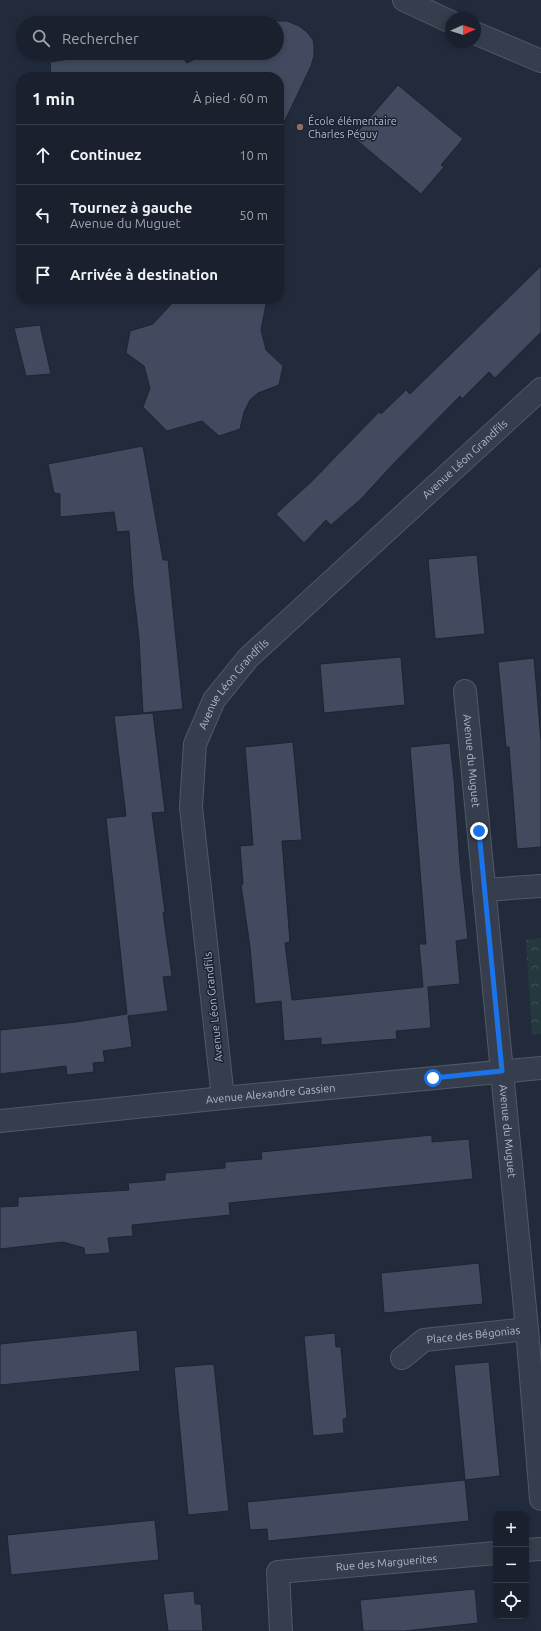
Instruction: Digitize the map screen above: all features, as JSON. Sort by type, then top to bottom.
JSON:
[{"type":"street","points":[[404,0],[445,19]]},
{"type":"street","points":[[481,36],[541,61]]},
{"type":"street","name":"Avenue Léon Grandfils","points":[[223,1098],[191,808],[196,744],[214,700],[248,658],[541,389]]},
{"type":"street","name":"Avenue du Muguet","points":[[465,691],[527,1329],[541,1499]]},
{"type":"street","points":[[484,890],[541,886]]},
{"type":"street","name":"Avenue Alexandre Gassien","points":[[0,1121],[541,1068]]},
{"type":"street","name":"Place des Bégonias","points":[[402,1358],[424,1340],[527,1329]]},
{"type":"street","points":[[529,1550],[541,1549]]},
{"type":"street","name":"Rue des Marguerites","points":[[281,1631],[278,1572],[493,1553]]},
{"type":"green space","points":[[541,938],[541,1034],[532,1035],[526,940]]},
{"type":"building","points":[[284,21],[299,26],[307,32],[313,40],[314,46],[314,56],[311,66],[284,123],[284,72],[51,72],[50,62],[63,60],[185,60],[187,63],[193,60],[284,60]]},
{"type":"building","points":[[398,85],[463,139],[441,165],[444,167],[421,194],[353,137]]},
{"type":"building","points":[[541,266],[541,332],[495,378],[489,372],[462,399],[460,396],[361,499],[331,525],[326,520],[304,543],[276,514],[311,482],[379,412],[381,414],[406,390],[410,394]]},
{"type":"building","points":[[171,304],[266,304],[261,330],[266,350],[283,366],[279,385],[258,393],[250,400],[244,412],[240,429],[219,436],[202,421],[167,431],[143,407],[150,388],[144,366],[126,353],[130,331],[153,324]]},
{"type":"building","points":[[40,325],[51,374],[26,376],[14,328]]},
{"type":"building","points":[[143,446],[163,560],[168,560],[183,709],[143,713],[139,639],[133,588],[129,531],[117,532],[114,512],[60,517],[60,494],[54,493],[48,464]]},
{"type":"building","points":[[477,555],[485,634],[435,639],[428,559]]},
{"type":"building","points":[[401,657],[405,705],[324,713],[320,664]]},
{"type":"building","points":[[534,658],[541,741],[541,847],[517,849],[509,747],[506,747],[498,662]]},
{"type":"building","points":[[153,713],[165,812],[152,813],[165,912],[163,913],[172,976],[163,977],[168,1011],[128,1016],[132,1047],[103,1051],[105,1062],[93,1063],[94,1072],[67,1075],[66,1066],[0,1074],[0,1030],[76,1022],[127,1014],[106,818],[126,816],[114,716]]},
{"type":"building","points":[[293,742],[302,840],[282,841],[290,942],[285,943],[292,1000],[423,987],[419,944],[426,944],[410,747],[450,743],[468,939],[456,941],[460,984],[428,987],[431,1028],[396,1031],[397,1039],[321,1045],[321,1038],[284,1041],[281,1001],[255,1004],[250,947],[241,885],[243,884],[240,846],[253,845],[245,747]]},
{"type":"building","points":[[432,1135],[432,1142],[469,1139],[473,1179],[229,1203],[230,1215],[132,1225],[133,1236],[108,1238],[110,1253],[85,1255],[84,1248],[63,1242],[0,1249],[0,1207],[18,1206],[18,1197],[129,1190],[128,1183],[165,1180],[165,1173],[225,1168],[225,1162],[262,1159],[261,1152]]},
{"type":"building","points":[[479,1263],[483,1304],[384,1313],[381,1273]]},
{"type":"building","points":[[137,1330],[140,1371],[0,1385],[0,1344]]},
{"type":"building","points":[[335,1333],[336,1347],[341,1347],[347,1418],[343,1419],[344,1433],[313,1436],[304,1336]]},
{"type":"building","points":[[489,1362],[500,1476],[465,1480],[454,1365]]},
{"type":"building","points":[[214,1364],[229,1511],[188,1515],[174,1367]]},
{"type":"building","points":[[465,1480],[469,1521],[268,1541],[267,1529],[250,1530],[247,1502]]},
{"type":"building","points":[[155,1520],[159,1560],[11,1575],[7,1535]]},
{"type":"building","points":[[475,1589],[478,1623],[405,1631],[363,1631],[360,1600]]},
{"type":"building","points":[[194,1591],[195,1604],[201,1604],[203,1631],[168,1631],[163,1594]]},
{"type":"place","name":"École élémentaire Charles Péguy","points":[[300,127]]},
{"type":"route","points":[[433,1078],[502,1071],[479,831]]}]
